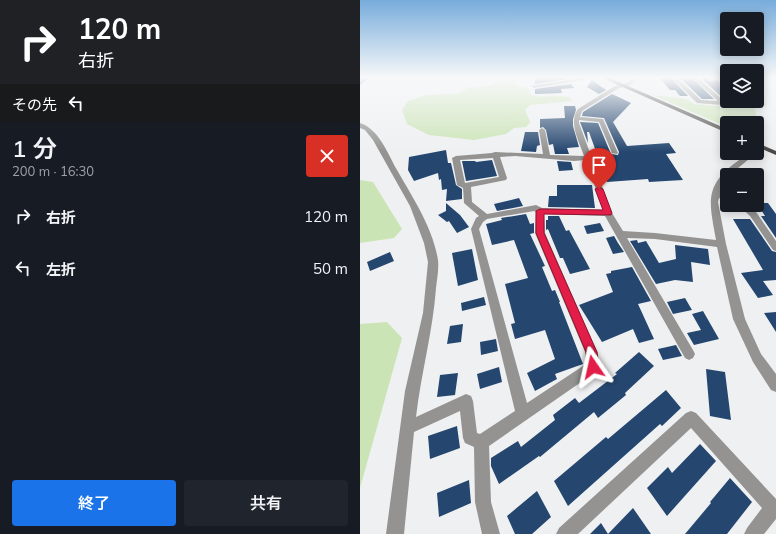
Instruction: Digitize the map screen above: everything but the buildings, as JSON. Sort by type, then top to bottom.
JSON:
[{"type":"main road","points":[[659,102],[720,128]]},
{"type":"main road","points":[[764,149],[776,153]]},
{"type":"street","points":[[592,102],[580,110],[576,118],[576,123],[608,213],[689,354]]},
{"type":"street","points":[[699,102],[723,103],[722,102]]},
{"type":"street","points":[[576,118],[601,120],[615,154]]},
{"type":"street","points":[[360,125],[376,139],[414,206],[429,243],[434,262],[429,313],[412,392],[396,534]]},
{"type":"street","points":[[542,130],[547,156]]},
{"type":"street","points":[[495,154],[503,178],[467,186],[461,185],[456,158],[495,154],[516,154],[574,159],[588,158]]},
{"type":"street","points":[[744,160],[728,172],[717,187],[714,202],[721,244],[739,319],[757,358],[776,385]]},
{"type":"street","points":[[467,186],[468,203],[485,217]]},
{"type":"street","points":[[715,194],[720,196]]},
{"type":"street","points":[[523,414],[475,228],[479,220],[485,217],[536,208],[540,211],[608,213]]},
{"type":"street","points":[[481,442],[593,367],[591,352],[540,233],[540,211]]},
{"type":"street","points":[[751,212],[776,248]]},
{"type":"street","points":[[620,234],[655,236],[721,244]]},
{"type":"street","points":[[407,428],[466,400],[470,438],[481,442]]},
{"type":"street","points":[[566,534],[691,418],[775,510],[753,534]]},
{"type":"street","points":[[481,442],[483,502],[491,534]]},
{"type":"green space","points":[[407,102],[562,102],[530,105],[525,110],[530,122],[526,127],[514,128],[506,134],[474,140],[429,135],[407,124],[402,110]]},
{"type":"green space","points":[[669,102],[691,102],[694,104],[720,106],[720,108],[755,108],[756,116],[720,116],[720,124]]},
{"type":"green space","points":[[360,180],[373,182],[402,229],[394,238],[360,243]]},
{"type":"green space","points":[[387,322],[402,338],[360,488],[360,324]]},
{"type":"route","points":[[593,367],[591,352],[540,233],[540,211],[608,213],[599,189]]}]
